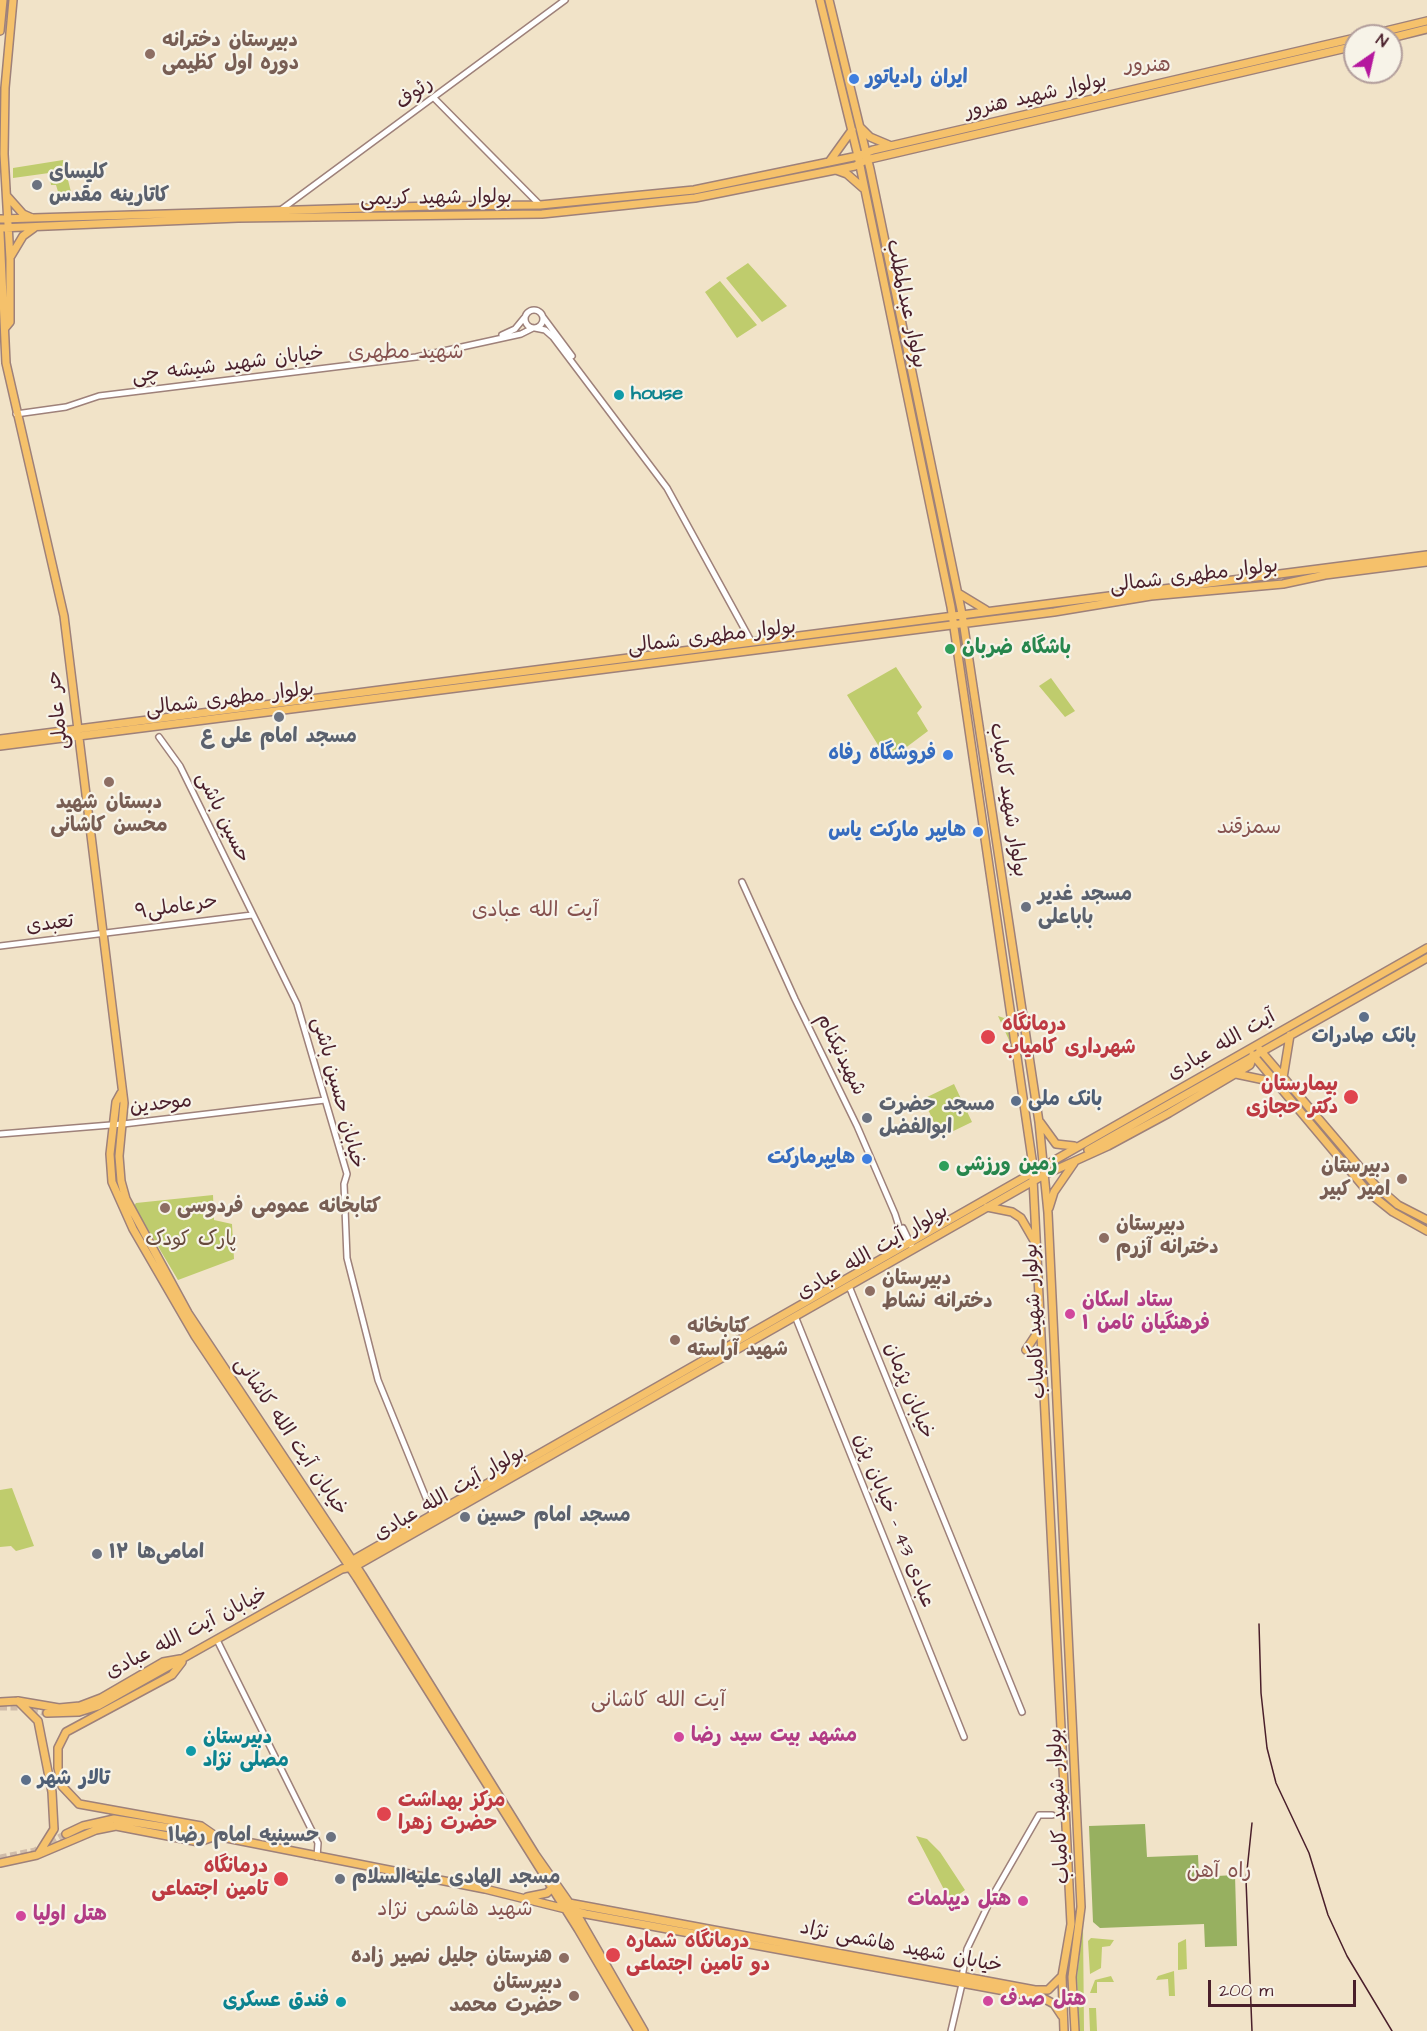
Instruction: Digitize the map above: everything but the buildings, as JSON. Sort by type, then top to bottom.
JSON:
[{"type":"main road","points":[[0,31],[3,0]]},
{"type":"main road","name":"حر عاملی","points":[[5,328],[10,322],[10,259],[4,228],[5,88],[13,0]]},
{"type":"main road","name":"بولوار عبدالمطلب","points":[[820,0],[856,128]]},
{"type":"main road","name":"بولوار عبدالمطلب","points":[[829,0],[962,614]]},
{"type":"main road","points":[[1403,27],[1426,22]]},
{"type":"main road","points":[[1403,33],[1426,22]]},
{"type":"main road","name":"بولوار شهید هنرور","points":[[861,154],[1343,41]]},
{"type":"main road","name":"بولوار شهید هنرور","points":[[863,162],[1343,49]]},
{"type":"main road","points":[[1066,106],[1068,115]]},
{"type":"main road","points":[[829,162],[856,128],[883,144],[895,146]]},
{"type":"main road","name":"بولوار شهید کریمی","points":[[4,228],[34,228],[282,210],[540,205],[694,190],[861,154]]},
{"type":"main road","name":"بولوار عبدالمطلب","points":[[863,162],[865,190],[953,615]]},
{"type":"main road","name":"بولوار شهید کریمی","points":[[4,219],[238,214],[542,214],[695,198],[836,170],[863,162]]},
{"type":"main road","points":[[836,170],[857,181],[865,190]]},
{"type":"main road","points":[[6,194],[23,214],[34,219]]},
{"type":"main road","points":[[10,259],[15,247],[34,228]]},
{"type":"main road","name":"حر عاملی","points":[[0,233],[2,322],[5,328],[6,363],[64,616],[121,1093],[124,1102],[119,1156],[121,1181],[126,1199]]},
{"type":"main road","name":"بولوار مطهری شمالی","points":[[692,653],[751,641],[1427,555]]},
{"type":"main road","name":"بولوار مطهری شمالی","points":[[0,739],[78,732],[692,653],[954,624],[1151,596],[1298,582],[1324,575],[1427,562]]},
{"type":"main road","points":[[958,593],[967,601],[989,610]]},
{"type":"main road","name":"بولوار شهید کامیاب","points":[[962,614],[1039,1122],[1044,1175],[1065,1553],[1081,1907],[1072,1977],[1075,2031]]},
{"type":"main road","name":"بولوار شهید کامیاب","points":[[953,615],[1012,1005],[1034,1181],[1039,1330],[1071,1924],[1062,1976],[1064,2031]]},
{"type":"main road","points":[[846,629],[848,637]]},
{"type":"main road","points":[[967,710],[976,709]]},
{"type":"main road","name":"بولوار مطهری شمالی","points":[[0,746],[78,732]]},
{"type":"main road","name":"آیت الله عبادی","points":[[1033,1172],[1427,948]]},
{"type":"main road","name":"آیت الله عبادی","points":[[1044,1175],[1427,958]]},
{"type":"main road","points":[[1283,1078],[1290,1035]]},
{"type":"main road","points":[[1427,1220],[1398,1204],[1375,1185],[1263,1052],[1253,1047],[1253,1056],[1368,1192],[1393,1212],[1427,1231]]},
{"type":"main road","name":"بولوار آیت الله عبادی","points":[[352,1564],[433,1515],[742,1341],[883,1257],[911,1246],[1044,1175],[1108,1146],[1236,1074],[1250,1065],[1253,1056]]},
{"type":"main road","points":[[1236,1074],[1274,1082]]},
{"type":"main road","name":"حر عاملی","points":[[121,1093],[116,1102],[110,1154],[114,1188],[133,1229],[199,1335]]},
{"type":"main road","points":[[1039,1122],[1056,1144],[1080,1146]]},
{"type":"main road","points":[[1047,1213],[1054,1192],[1077,1160],[1092,1148]]},
{"type":"main road","name":"بولوار آیت الله عبادی","points":[[352,1564],[849,1286],[1033,1172]]},
{"type":"main road","name":"خیابان آیت الله کاشانی","points":[[126,1199],[199,1335],[352,1564],[533,1856],[566,1905],[638,2031]]},
{"type":"main road","points":[[987,1207],[1012,1212],[1021,1218],[1038,1247]]},
{"type":"main road","points":[[1026,1350],[1039,1330]]},
{"type":"main road","points":[[1052,1555],[1065,1553]]},
{"type":"main road","name":"خیابان آیت الله عبادی","points":[[47,1713],[68,1713],[98,1706],[352,1564]]},
{"type":"main road","points":[[185,1658],[172,1675],[66,1732],[58,1748],[58,1768],[62,1786],[79,1804],[201,1826],[216,1836]]},
{"type":"main road","name":"خیابان آیت الله عبادی","points":[[0,1702],[18,1701],[59,1708],[80,1706],[101,1698],[164,1662],[185,1658]]},
{"type":"main road","points":[[18,1701],[38,1721],[52,1792],[54,1828],[37,1855]]},
{"type":"main road","points":[[66,1834],[83,1826],[114,1819],[216,1836],[520,1898],[566,1905],[575,1911],[644,2031]]},
{"type":"main road","points":[[0,1863],[37,1855],[96,1830],[116,1826],[199,1842],[216,1836]]},
{"type":"main road","name":"خیابان آیت الله کاشانی","points":[[533,1856],[556,1889]]},
{"type":"main road","points":[[520,1898],[556,1889]]},
{"type":"main road","name":"خیابان شهید هاشمی نژاد","points":[[566,1905],[962,1980]]},
{"type":"main road","name":"خیابان شهید هاشمی نژاد","points":[[575,1911],[1043,1994]]},
{"type":"main road","points":[[581,1922],[580,1917],[586,1914]]},
{"type":"main road","points":[[1062,1976],[1043,1994],[1054,2004],[1063,2018]]},
{"type":"street","name":"رئوف","points":[[282,210],[565,0]]},
{"type":"street","points":[[435,98],[540,205]]},
{"type":"street","points":[[587,380],[549,333],[526,325],[524,318],[532,310],[539,311],[667,489],[751,641]]},
{"type":"street","points":[[534,328],[542,324],[543,317]]},
{"type":"street","name":"خیابان شهید شیشه چی","points":[[480,342],[515,329],[524,318]]},
{"type":"street","name":"خیابان شهید شیشه چی","points":[[16,414],[66,407],[99,396],[416,357],[520,334],[534,328]]},
{"type":"street","name":"حسین باشی","points":[[159,737],[180,765],[297,1004]]},
{"type":"street","name":"شهیدنیکنام","points":[[742,882],[795,999],[858,1126],[895,1214]]},
{"type":"street","name":"حرعاملی۹","points":[[103,933],[252,915]]},
{"type":"street","name":"تعبدی","points":[[0,946],[103,933]]},
{"type":"street","name":"خیابان حسین باشی","points":[[297,1004],[347,1174],[344,1184],[347,1258],[378,1380],[433,1515]]},
{"type":"street","name":"موحدین","points":[[0,1134],[114,1125],[325,1100]]},
{"type":"street","points":[[895,1214],[911,1246]]},
{"type":"street","points":[[883,1257],[902,1240],[895,1214]]},
{"type":"street","name":"خیابان پژمان","points":[[849,1286],[1022,1712]]},
{"type":"street","name":"عبادی 43 - خیابان پژن","points":[[795,1316],[964,1737]]},
{"type":"street","points":[[217,1640],[318,1843],[317,1857]]},
{"type":"street","points":[[951,2031],[968,1949],[993,1894],[1039,1815],[1052,1815]]},
{"type":"green space","points":[[63,160],[72,196],[60,198],[56,185],[51,185],[49,173],[13,178],[13,168]]},
{"type":"green space","points":[[748,263],[787,306],[762,322],[726,278]]},
{"type":"green space","points":[[720,281],[757,325],[737,338],[705,292]]},
{"type":"green space","points":[[896,667],[922,707],[917,713],[928,731],[888,761],[847,695]]},
{"type":"green space","points":[[1051,678],[1075,711],[1065,717],[1039,686]]},
{"type":"green space","points":[[998,1016],[1004,1018],[1009,1016],[1014,1051]]},
{"type":"green space","points":[[954,1084],[972,1122],[941,1137],[923,1099]]},
{"type":"green space","name":"پارک کودک","points":[[213,1195],[214,1220],[232,1224],[234,1259],[178,1280],[134,1206],[136,1203]]},
{"type":"green space","points":[[12,1488],[34,1546],[16,1551],[11,1546],[0,1547],[0,1490]]},
{"type":"green space","points":[[1145,1824],[1147,1857],[1198,1855],[1199,1877],[1235,1875],[1237,1946],[1205,1947],[1204,1924],[1100,1928],[1093,1922],[1089,1826]]},
{"type":"green space","points":[[916,1836],[927,1839],[940,1852],[965,1890],[950,1901]]},
{"type":"green space","points":[[1083,1924],[1084,2031],[1079,2031],[1077,1977]]},
{"type":"green space","points":[[1091,1938],[1114,1940],[1110,1946],[1102,1947],[1101,1968],[1090,1974],[1088,1941]]},
{"type":"green space","points":[[1186,1939],[1187,1969],[1178,1970],[1178,1943]]},
{"type":"green space","points":[[1174,1971],[1175,1996],[1169,1996],[1168,1979],[1156,1980],[1158,1976]]},
{"type":"green space","points":[[1111,1976],[1114,1982],[1097,1982],[1097,1993],[1090,1993],[1095,1980]]},
{"type":"green space","points":[[1089,2008],[1096,2008],[1097,2031],[1090,2031]]},
{"type":"tunnel","points":[[0,1707],[24,1707],[47,1713]]},
{"type":"tunnel","points":[[0,1858],[35,1851],[66,1834]]},
{"type":"railway","points":[[1259,1624],[1261,1693],[1267,1748],[1276,1783],[1309,1853],[1328,1915],[1347,1956],[1392,2031]]},
{"type":"railway","points":[[1252,1823],[1246,1880],[1252,2031]]},
{"type":"place","name":"دبیرستان دخترانه دوره اول کظیمی","points":[[150,54]]},
{"type":"place","name":"ایران رادیاتور","points":[[854,79]]},
{"type":"place","name":"کلیسای کاتارینه مقدس","points":[[37,185]]},
{"type":"place","name":"house","points":[[619,395]]},
{"type":"place","name":"باشگاه ضربان","points":[[950,649]]},
{"type":"place","name":"مسجد امام علی ع","points":[[279,717]]},
{"type":"place","name":"فروشگاه رفاه","points":[[948,755]]},
{"type":"place","name":"دبستان شهید محسن کاشانی","points":[[109,782]]},
{"type":"place","name":"هایپر مارکت یاس","points":[[978,832]]},
{"type":"place","name":"مسجد غدیر باباعلی","points":[[1026,907]]},
{"type":"place","name":"بانک صادرات","points":[[1364,1017]]},
{"type":"place","name":"درمانگاه شهرداری کامیاب","points":[[988,1037]]},
{"type":"place","name":"بیمارستان دکتر حجازی","points":[[1351,1097]]},
{"type":"place","name":"بانک ملی","points":[[1016,1101]]},
{"type":"place","name":"مسجد حضرت ابوالفضل","points":[[867,1118]]},
{"type":"place","name":"هایپرمارکت","points":[[867,1159]]},
{"type":"place","name":"زمین ورزشی","points":[[944,1166]]},
{"type":"place","name":"دبیرستان امیر کبیر","points":[[1402,1179]]},
{"type":"place","name":"کتابخانه عمومی فردوسی","points":[[165,1208]]},
{"type":"place","name":"دبیرستان دخترانه آزرم","points":[[1104,1238]]},
{"type":"place","name":"دبیرستان دخترانه نشاط","points":[[870,1291]]},
{"type":"place","name":"ستاد اسکان فرهنگیان ثامن ۱","points":[[1070,1314]]},
{"type":"place","name":"کتابخانه شهید آراسته","points":[[675,1340]]},
{"type":"place","name":"مسجد امام حسین","points":[[465,1517]]},
{"type":"place","name":"۱۲ امامی‌ها","points":[[97,1554]]},
{"type":"place","name":"مشهد بيت سيد رضا","points":[[679,1737]]},
{"type":"place","name":"دبیرستان مصلی نژاد","points":[[191,1751]]},
{"type":"place","name":"تالار شهر","points":[[26,1780]]},
{"type":"place","name":"مرکز بهداشت حضرت زهرا","points":[[384,1814]]},
{"type":"place","name":"حسینیه امام رضا۱","points":[[331,1837]]},
{"type":"place","name":"درمانگاه تامین اجتماعی","points":[[281,1879]]},
{"type":"place","name":"مسجد الهادی علیه‌السلام","points":[[340,1879]]},
{"type":"place","name":"هتل دیپلمات","points":[[1023,1901]]},
{"type":"place","name":"هتل اولیا","points":[[21,1916]]},
{"type":"place","name":"درمانگاه شماره دو تامین اجتماعی","points":[[613,1955]]},
{"type":"place","name":"هنرستان جلیل نصیر زاده","points":[[564,1958]]},
{"type":"place","name":"دبیرستان حضرت محمد","points":[[574,1996]]},
{"type":"place","name":"هتل صدف","points":[[988,2001]]},
{"type":"place","name":"فندق عسکری","points":[[341,2002]]},
{"type":"district","name":"هنرور","points":[[1148,67]]},
{"type":"district","name":"شهید مطهری","points":[[406,354]]},
{"type":"district","name":"سمزقند","points":[[1249,829]]},
{"type":"district","name":"آیت الله عبادی","points":[[535,912]]},
{"type":"district","name":"آیت الله کاشانی","points":[[658,1702]]},
{"type":"district","name":"راه آهن","points":[[1219,1873]]},
{"type":"district","name":"شهید هاشمی نژاد","points":[[455,1911]]}]
